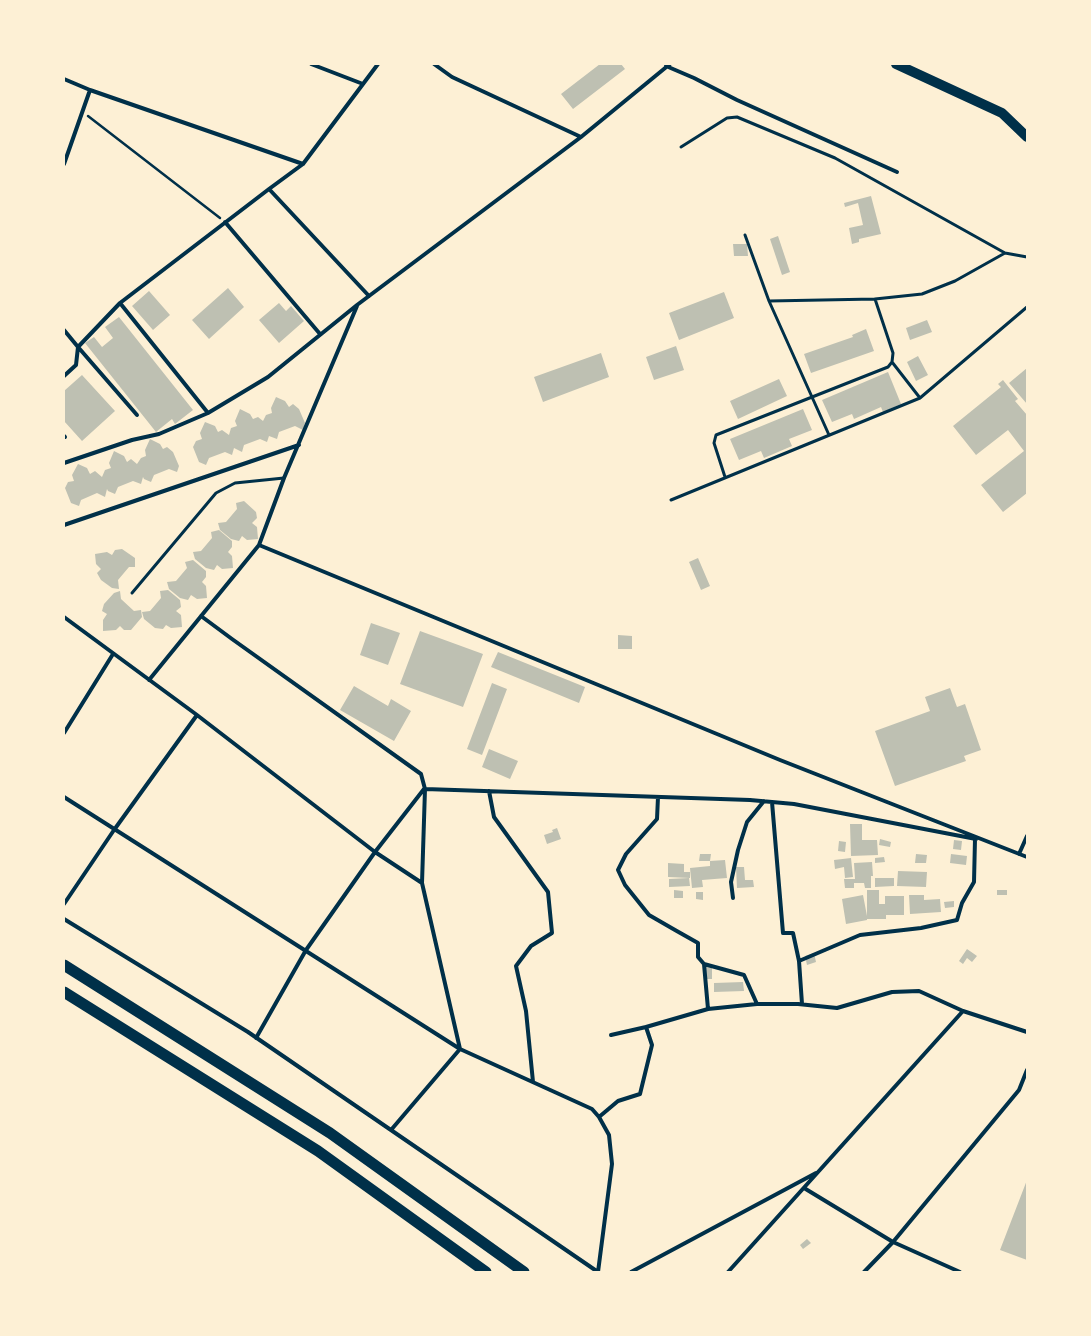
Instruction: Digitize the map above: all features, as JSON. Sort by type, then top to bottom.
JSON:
[{"type":"highway","points":[[64,965],[330,1133],[524,1272]]},
{"type":"highway","points":[[64,992],[318,1151],[486,1272]]},
{"type":"main road","points":[[896,64],[1002,113],[1027,137]]},
{"type":"street","points":[[312,64],[363,84]]},
{"type":"street","points":[[64,376],[76,365],[78,346],[120,303],[303,164],[378,64]]},
{"type":"street","points":[[434,64],[452,77],[581,137]]},
{"type":"street","points":[[64,463],[132,440],[159,434],[208,413],[268,377],[357,305],[581,137],[668,65],[736,100],[897,172]]},
{"type":"street","points":[[64,79],[90,90],[303,164]]},
{"type":"street","points":[[64,164],[90,90]]},
{"type":"street","points":[[269,189],[369,296]]},
{"type":"street","points":[[225,222],[320,334]]},
{"type":"street","points":[[120,303],[208,413]]},
{"type":"street","points":[[149,680],[259,545],[284,478],[357,305]]},
{"type":"street","points":[[64,330],[137,415]]},
{"type":"street","points":[[64,525],[299,445]]},
{"type":"street","points":[[259,545],[780,760],[1027,856]]},
{"type":"street","points":[[201,616],[421,774],[425,789],[422,883],[460,1049]]},
{"type":"street","points":[[64,617],[375,852],[422,883]]},
{"type":"street","points":[[64,732],[113,654]]},
{"type":"street","points":[[64,904],[114,830],[197,716]]},
{"type":"street","points":[[425,789],[764,801],[831,810],[989,842]]},
{"type":"street","points":[[256,1038],[306,950],[375,852],[425,789]]},
{"type":"street","points":[[489,791],[494,817],[548,892],[552,933],[530,946],[516,966],[526,1012],[533,1082]]},
{"type":"street","points":[[64,797],[460,1049],[592,1109],[599,1117],[608,1135],[612,1164],[598,1272],[256,1038],[64,919]]},
{"type":"street","points":[[658,797],[656,819],[626,854],[618,870],[625,885],[649,914],[674,930],[698,942],[698,957],[704,964],[744,975],[757,1004]]},
{"type":"street","points":[[733,898],[731,882],[738,850],[747,822],[764,801]]},
{"type":"street","points":[[772,802],[783,933],[793,933],[799,961],[802,1004]]},
{"type":"street","points":[[1020,854],[1027,836]]},
{"type":"street","points":[[799,961],[860,935],[921,928],[957,920],[962,903],[974,882],[975,839]]},
{"type":"street","points":[[704,964],[708,1009]]},
{"type":"street","points":[[611,1035],[646,1027],[708,1009],[757,1004],[802,1004],[837,1008],[892,992],[919,991],[963,1012],[1027,1032]]},
{"type":"street","points":[[728,1272],[963,1012]]},
{"type":"street","points":[[599,1117],[618,1101],[640,1094],[652,1045],[646,1027]]},
{"type":"street","points":[[391,1130],[460,1049]]},
{"type":"street","points":[[864,1272],[893,1242],[1019,1090],[1027,1070]]},
{"type":"street","points":[[631,1272],[820,1171]]},
{"type":"street","points":[[804,1188],[893,1242],[960,1272]]},
{"type":"lane","points":[[681,147],[727,118],[737,117],[835,158],[1005,253],[1027,257]]},
{"type":"lane","points":[[745,235],[769,301],[829,435]]},
{"type":"lane","points":[[769,301],[875,299],[922,294],[955,281],[1005,253]]},
{"type":"lane","points":[[725,477],[714,443],[716,435],[888,367],[892,362],[893,354],[875,299]]},
{"type":"lane","points":[[671,500],[829,435],[880,416],[920,398],[1027,307]]},
{"type":"lane","points":[[892,362],[920,398]]},
{"type":"lane","points":[[132,593],[216,493],[235,483],[284,478]]},
{"type":"path","points":[[82,112],[225,222]]},
{"type":"building","points":[[600,64],[621,64],[625,69],[573,109],[561,94]]},
{"type":"building","points":[[871,196],[881,234],[859,239],[859,242],[852,244],[849,228],[863,225],[858,203],[845,207],[844,203]]},
{"type":"building","points":[[778,236],[790,272],[782,275],[770,239]]},
{"type":"building","points":[[733,244],[747,244],[748,256],[734,256]]},
{"type":"building","points":[[228,288],[244,307],[209,339],[192,320]]},
{"type":"building","points":[[149,291],[170,315],[153,330],[132,306]]},
{"type":"building","points":[[724,292],[734,318],[679,340],[669,313]]},
{"type":"building","points":[[279,303],[286,311],[291,306],[304,321],[279,343],[259,320]]},
{"type":"building","points":[[119,317],[193,410],[175,424],[172,419],[156,432],[85,343],[94,337],[102,347],[113,338],[105,327]]},
{"type":"building","points":[[927,320],[932,332],[910,340],[906,328]]},
{"type":"building","points":[[866,329],[874,351],[811,373],[804,354],[853,337],[852,335]]},
{"type":"building","points":[[676,346],[684,370],[654,380],[646,357]]},
{"type":"building","points":[[601,353],[609,377],[543,402],[534,377]]},
{"type":"building","points":[[918,356],[928,375],[916,381],[907,362]]},
{"type":"building","points":[[1027,368],[1027,404],[1009,383]]},
{"type":"building","points":[[888,372],[901,404],[883,412],[881,407],[854,419],[852,414],[832,422],[822,400]]},
{"type":"building","points":[[82,375],[115,411],[82,441],[64,421],[64,391]]},
{"type":"building","points":[[779,379],[787,396],[738,419],[730,401]]},
{"type":"building","points":[[1003,380],[1018,399],[1015,401],[1027,415],[1027,493],[1003,512],[981,485],[1024,451],[1008,430],[976,455],[953,426],[1001,387],[998,384]]},
{"type":"building","points":[[276,397],[285,401],[289,407],[293,404],[299,409],[305,423],[303,430],[295,426],[279,432],[277,439],[269,436],[267,442],[260,439],[244,445],[242,452],[234,448],[232,455],[225,452],[209,458],[206,465],[199,462],[193,447],[196,441],[202,439],[200,433],[205,422],[215,426],[218,432],[222,430],[229,435],[231,428],[237,426],[235,421],[240,409],[250,414],[253,419],[258,417],[263,421],[266,415],[272,413],[271,408]]},
{"type":"building","points":[[803,409],[812,430],[789,439],[792,446],[764,458],[761,451],[739,460],[730,439]]},
{"type":"building","points":[[150,439],[160,444],[163,449],[167,447],[173,452],[179,466],[177,472],[169,469],[154,475],[151,482],[143,477],[141,484],[133,481],[118,487],[115,494],[107,489],[105,497],[97,493],[81,500],[79,506],[71,503],[65,488],[68,482],[74,481],[72,475],[78,464],[87,468],[90,474],[95,471],[102,477],[105,470],[111,468],[109,463],[114,451],[124,456],[127,462],[131,459],[137,464],[141,458],[146,456],[145,450]]},
{"type":"building","points":[[244,501],[256,512],[257,518],[252,523],[257,527],[258,539],[247,540],[242,536],[239,541],[231,539],[220,530],[218,523],[226,522],[237,509],[236,503]]},
{"type":"building","points":[[219,530],[232,541],[232,547],[228,552],[232,556],[233,568],[222,569],[217,565],[214,570],[206,568],[195,559],[193,552],[201,551],[212,538],[211,532]]},
{"type":"building","points":[[122,549],[135,558],[135,567],[129,567],[118,580],[119,589],[112,588],[101,580],[97,573],[101,569],[96,564],[95,554],[107,552],[112,555],[115,550]]},
{"type":"building","points":[[698,558],[710,586],[701,590],[689,562]]},
{"type":"building","points":[[193,560],[206,571],[206,577],[202,582],[206,586],[207,598],[197,599],[191,595],[188,600],[180,598],[169,589],[167,582],[176,581],[187,568],[185,562]]},
{"type":"building","points":[[168,590],[180,600],[181,607],[176,611],[181,615],[182,627],[171,628],[166,625],[163,629],[155,628],[144,619],[142,612],[150,611],[161,598],[160,591]]},
{"type":"building","points":[[120,591],[121,599],[134,611],[141,610],[142,617],[131,630],[124,630],[120,626],[116,630],[103,631],[103,620],[107,614],[102,611],[104,604],[114,593]]},
{"type":"building","points":[[371,623],[400,633],[388,665],[360,655]]},
{"type":"building","points":[[420,631],[483,654],[463,707],[400,684]]},
{"type":"building","points":[[618,635],[632,636],[632,649],[618,649]]},
{"type":"building","points":[[498,652],[585,687],[579,703],[491,667]]},
{"type":"building","points":[[492,683],[507,689],[482,755],[467,749]]},
{"type":"building","points":[[354,686],[388,706],[391,699],[411,711],[394,741],[340,710]]},
{"type":"building","points":[[950,688],[957,707],[965,704],[981,750],[964,756],[966,761],[895,786],[875,731],[930,711],[925,697]]},
{"type":"building","points":[[489,749],[518,761],[510,779],[482,767]]},
{"type":"building","points":[[850,824],[862,824],[862,840],[877,840],[878,855],[851,856]]},
{"type":"building","points":[[557,828],[561,839],[547,844],[544,835],[553,832],[552,830]]},
{"type":"building","points":[[880,839],[891,842],[890,847],[879,845]]},
{"type":"building","points":[[954,840],[962,841],[961,850],[953,849]]},
{"type":"building","points":[[839,841],[846,842],[845,852],[838,851]]},
{"type":"building","points":[[700,854],[711,854],[710,861],[699,861]]},
{"type":"building","points":[[916,854],[927,855],[926,863],[915,863]]},
{"type":"building","points":[[951,854],[967,856],[966,865],[950,863]]},
{"type":"building","points":[[884,857],[885,862],[875,863],[875,858]]},
{"type":"building","points":[[851,858],[853,877],[845,878],[844,867],[835,869],[834,860]]},
{"type":"building","points":[[725,860],[727,878],[702,880],[703,887],[692,888],[690,868],[710,866],[710,861]]},
{"type":"building","points":[[872,862],[873,876],[871,876],[871,888],[865,888],[864,883],[854,883],[854,888],[845,888],[844,879],[855,879],[854,863]]},
{"type":"building","points":[[668,863],[684,864],[684,872],[690,872],[690,878],[668,877]]},
{"type":"building","points":[[736,867],[744,867],[745,880],[753,880],[754,887],[737,888]]},
{"type":"building","points":[[898,871],[927,872],[926,887],[897,886]]},
{"type":"building","points":[[689,878],[690,886],[669,887],[669,879]]},
{"type":"building","points":[[875,878],[894,878],[894,886],[875,887]]},
{"type":"building","points":[[674,890],[683,891],[683,898],[674,898]]},
{"type":"building","points":[[867,890],[879,890],[879,904],[885,904],[885,896],[904,896],[904,915],[886,915],[886,919],[867,919],[846,924],[842,899],[863,895],[867,916]]},
{"type":"building","points":[[997,890],[1007,890],[1007,895],[997,895]]},
{"type":"building","points":[[696,892],[703,892],[703,900],[696,899]]},
{"type":"building","points":[[909,895],[924,895],[924,900],[940,899],[941,912],[910,914]]},
{"type":"building","points":[[954,901],[954,907],[945,908],[944,902]]},
{"type":"building","points":[[967,949],[977,956],[972,962],[967,958],[963,964],[959,961]]},
{"type":"building","points":[[814,953],[816,962],[807,965],[805,956]]},
{"type":"building","points":[[704,964],[712,964],[712,979],[704,979]]},
{"type":"building","points":[[743,982],[744,991],[714,992],[714,983]]},
{"type":"building","points":[[1027,1180],[1027,1260],[1000,1250]]},
{"type":"building","points":[[807,1239],[811,1243],[803,1249],[800,1245]]}]
